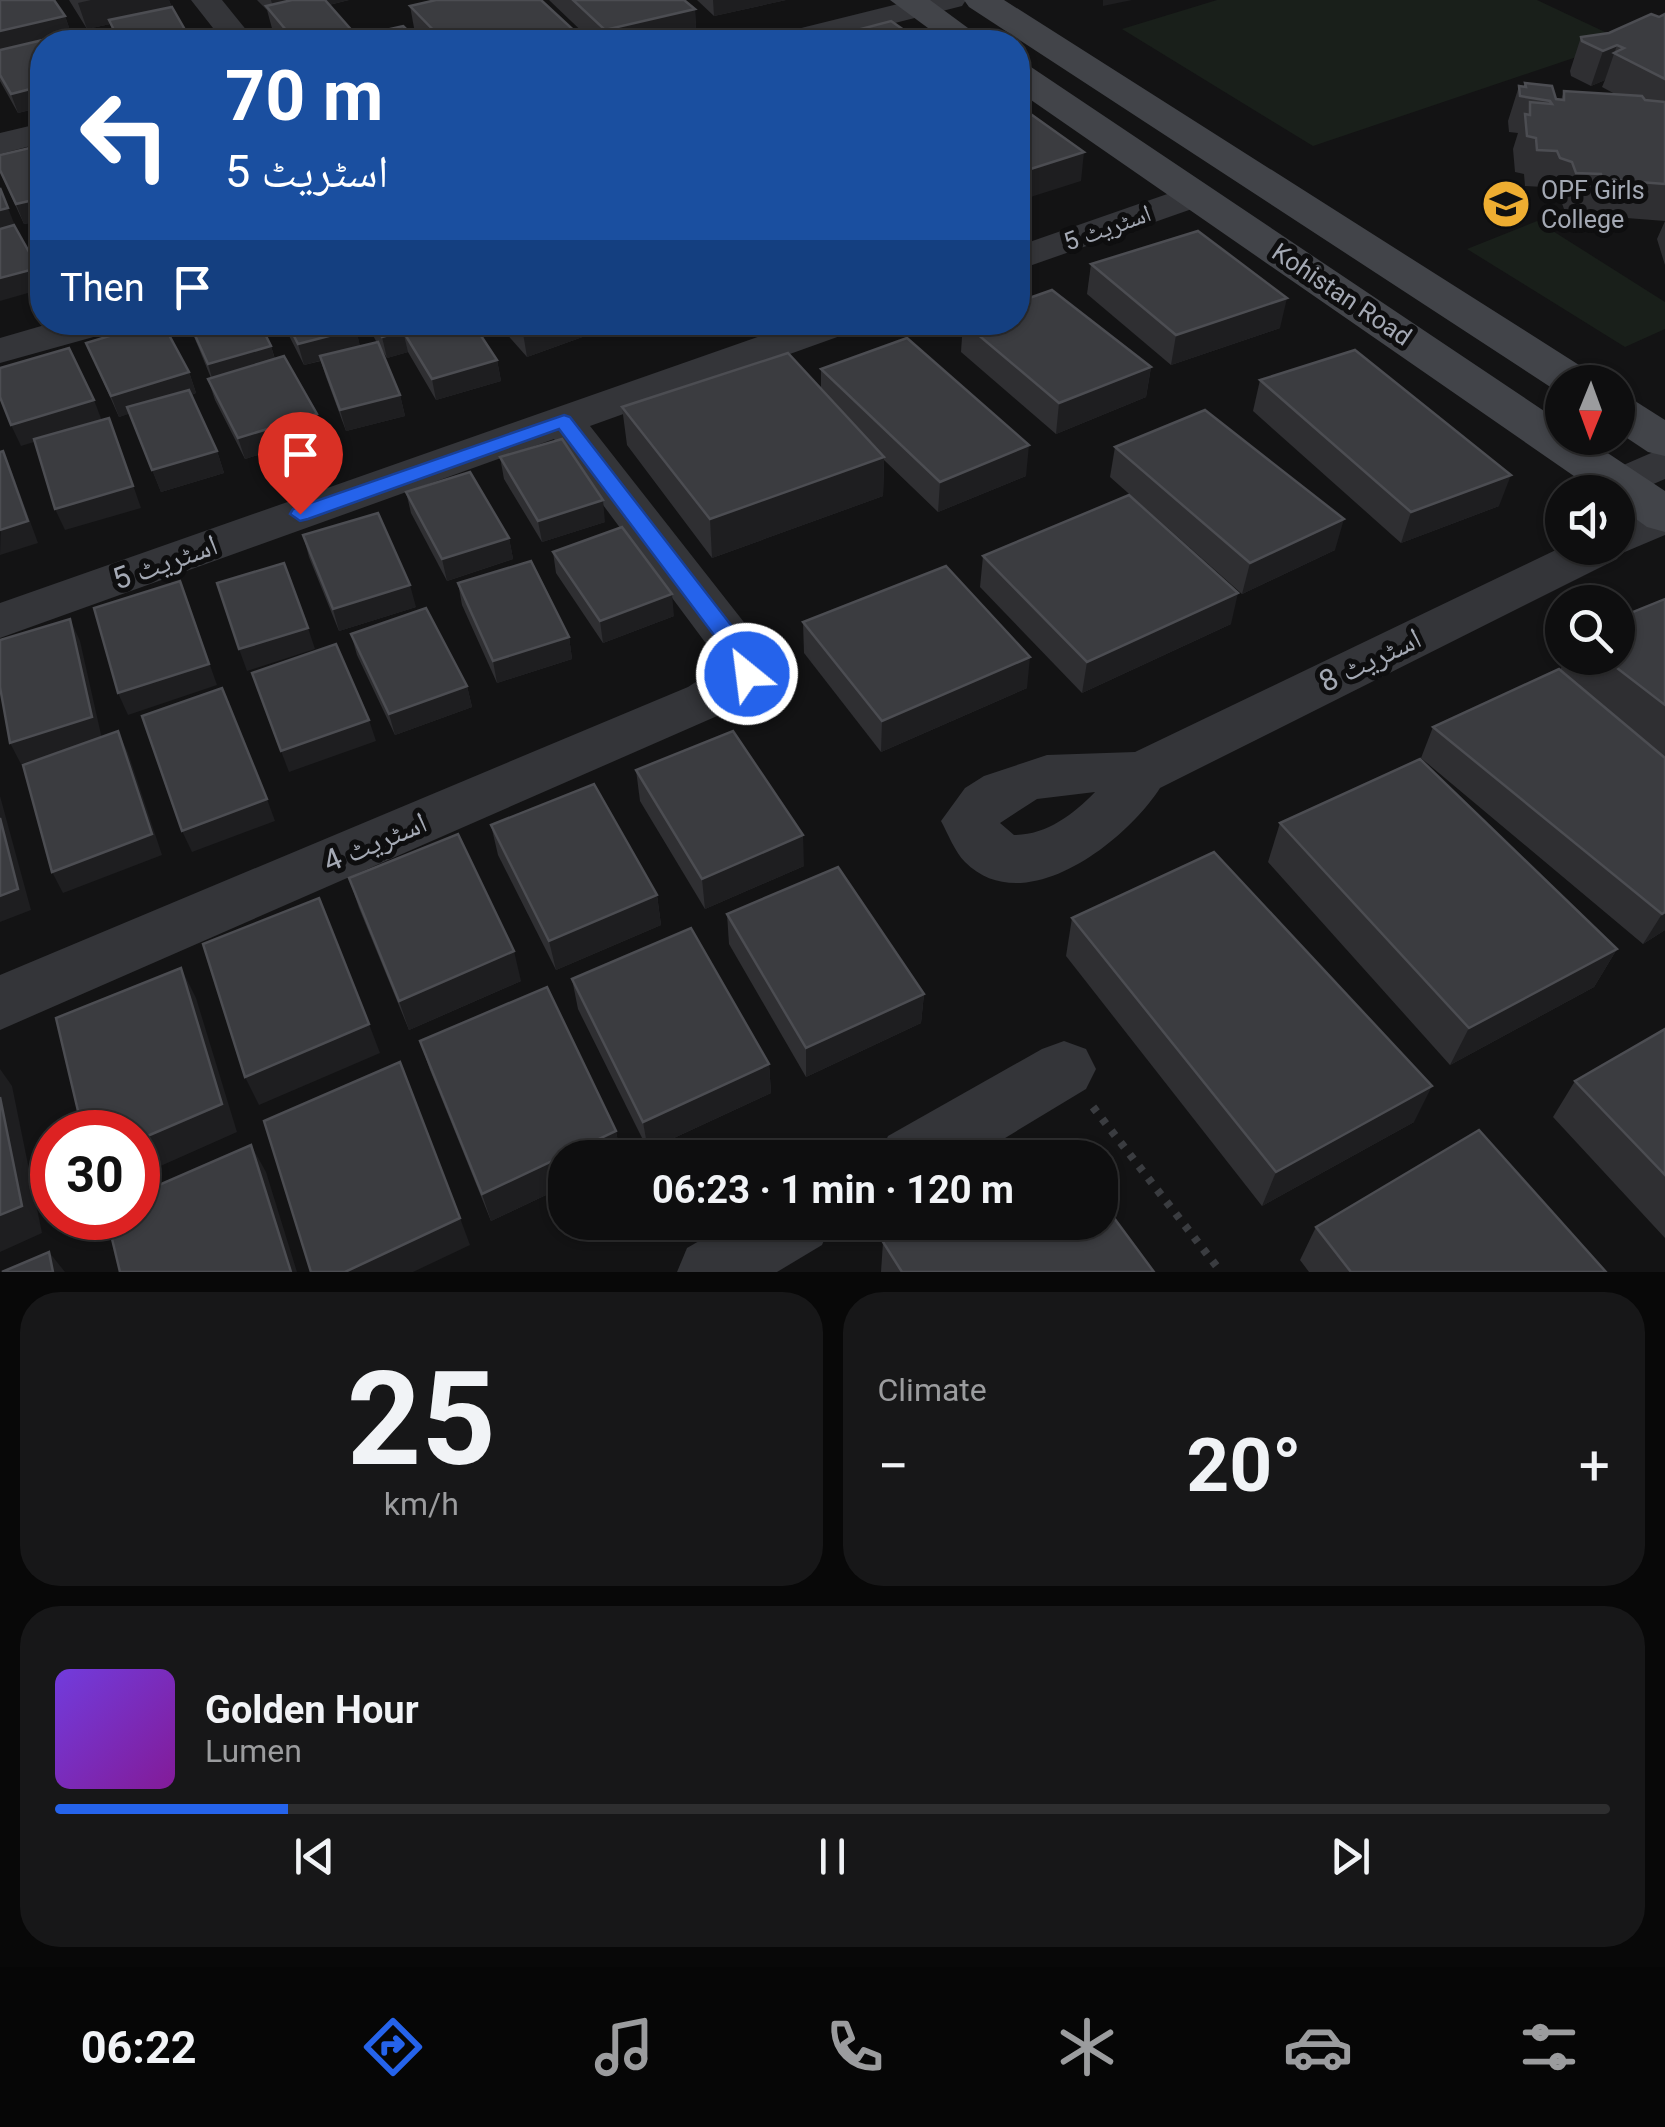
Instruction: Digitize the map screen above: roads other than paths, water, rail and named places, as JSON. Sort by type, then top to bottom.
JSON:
[{"type":"street","points":[[206,0],[230,30]]},
{"type":"street","name":"Kohistan Road","points":[[981,0],[1028,30]]},
{"type":"street","points":[[828,30],[926,3],[956,30]]},
{"type":"street","name":"Kohistan Road","points":[[1030,32],[1548,365]]},
{"type":"street","name":"Kohistan Road","points":[[1030,82],[1610,475]]},
{"type":"street","points":[[0,144],[30,136]]},
{"type":"street","name":"اسٹریٹ 5","points":[[1030,255],[1196,195]]},
{"type":"street","points":[[0,351],[56,335]]},
{"type":"street","name":"اسٹریٹ 5","points":[[0,621],[804,335]]},
{"type":"street","name":"اسٹریٹ 4","points":[[0,1003],[706,700],[747,674],[747,662],[564,421]]},
{"type":"street","points":[[1635,422],[1665,441]]},
{"type":"street","points":[[1635,475],[1665,461]]},
{"type":"street","name":"Kohistan Road","points":[[1635,493],[1665,516]]},
{"type":"street","points":[[1635,531],[1665,516]]},
{"type":"street","name":"اسٹریٹ 8","points":[[1140,773],[1565,565]]},
{"type":"street","points":[[942,1140],[1064,1069]]},
{"type":"street","points":[[712,1272],[767,1240]]},
{"type":"place","name":"OPF Girls College","points":[[1506,204]]}]
